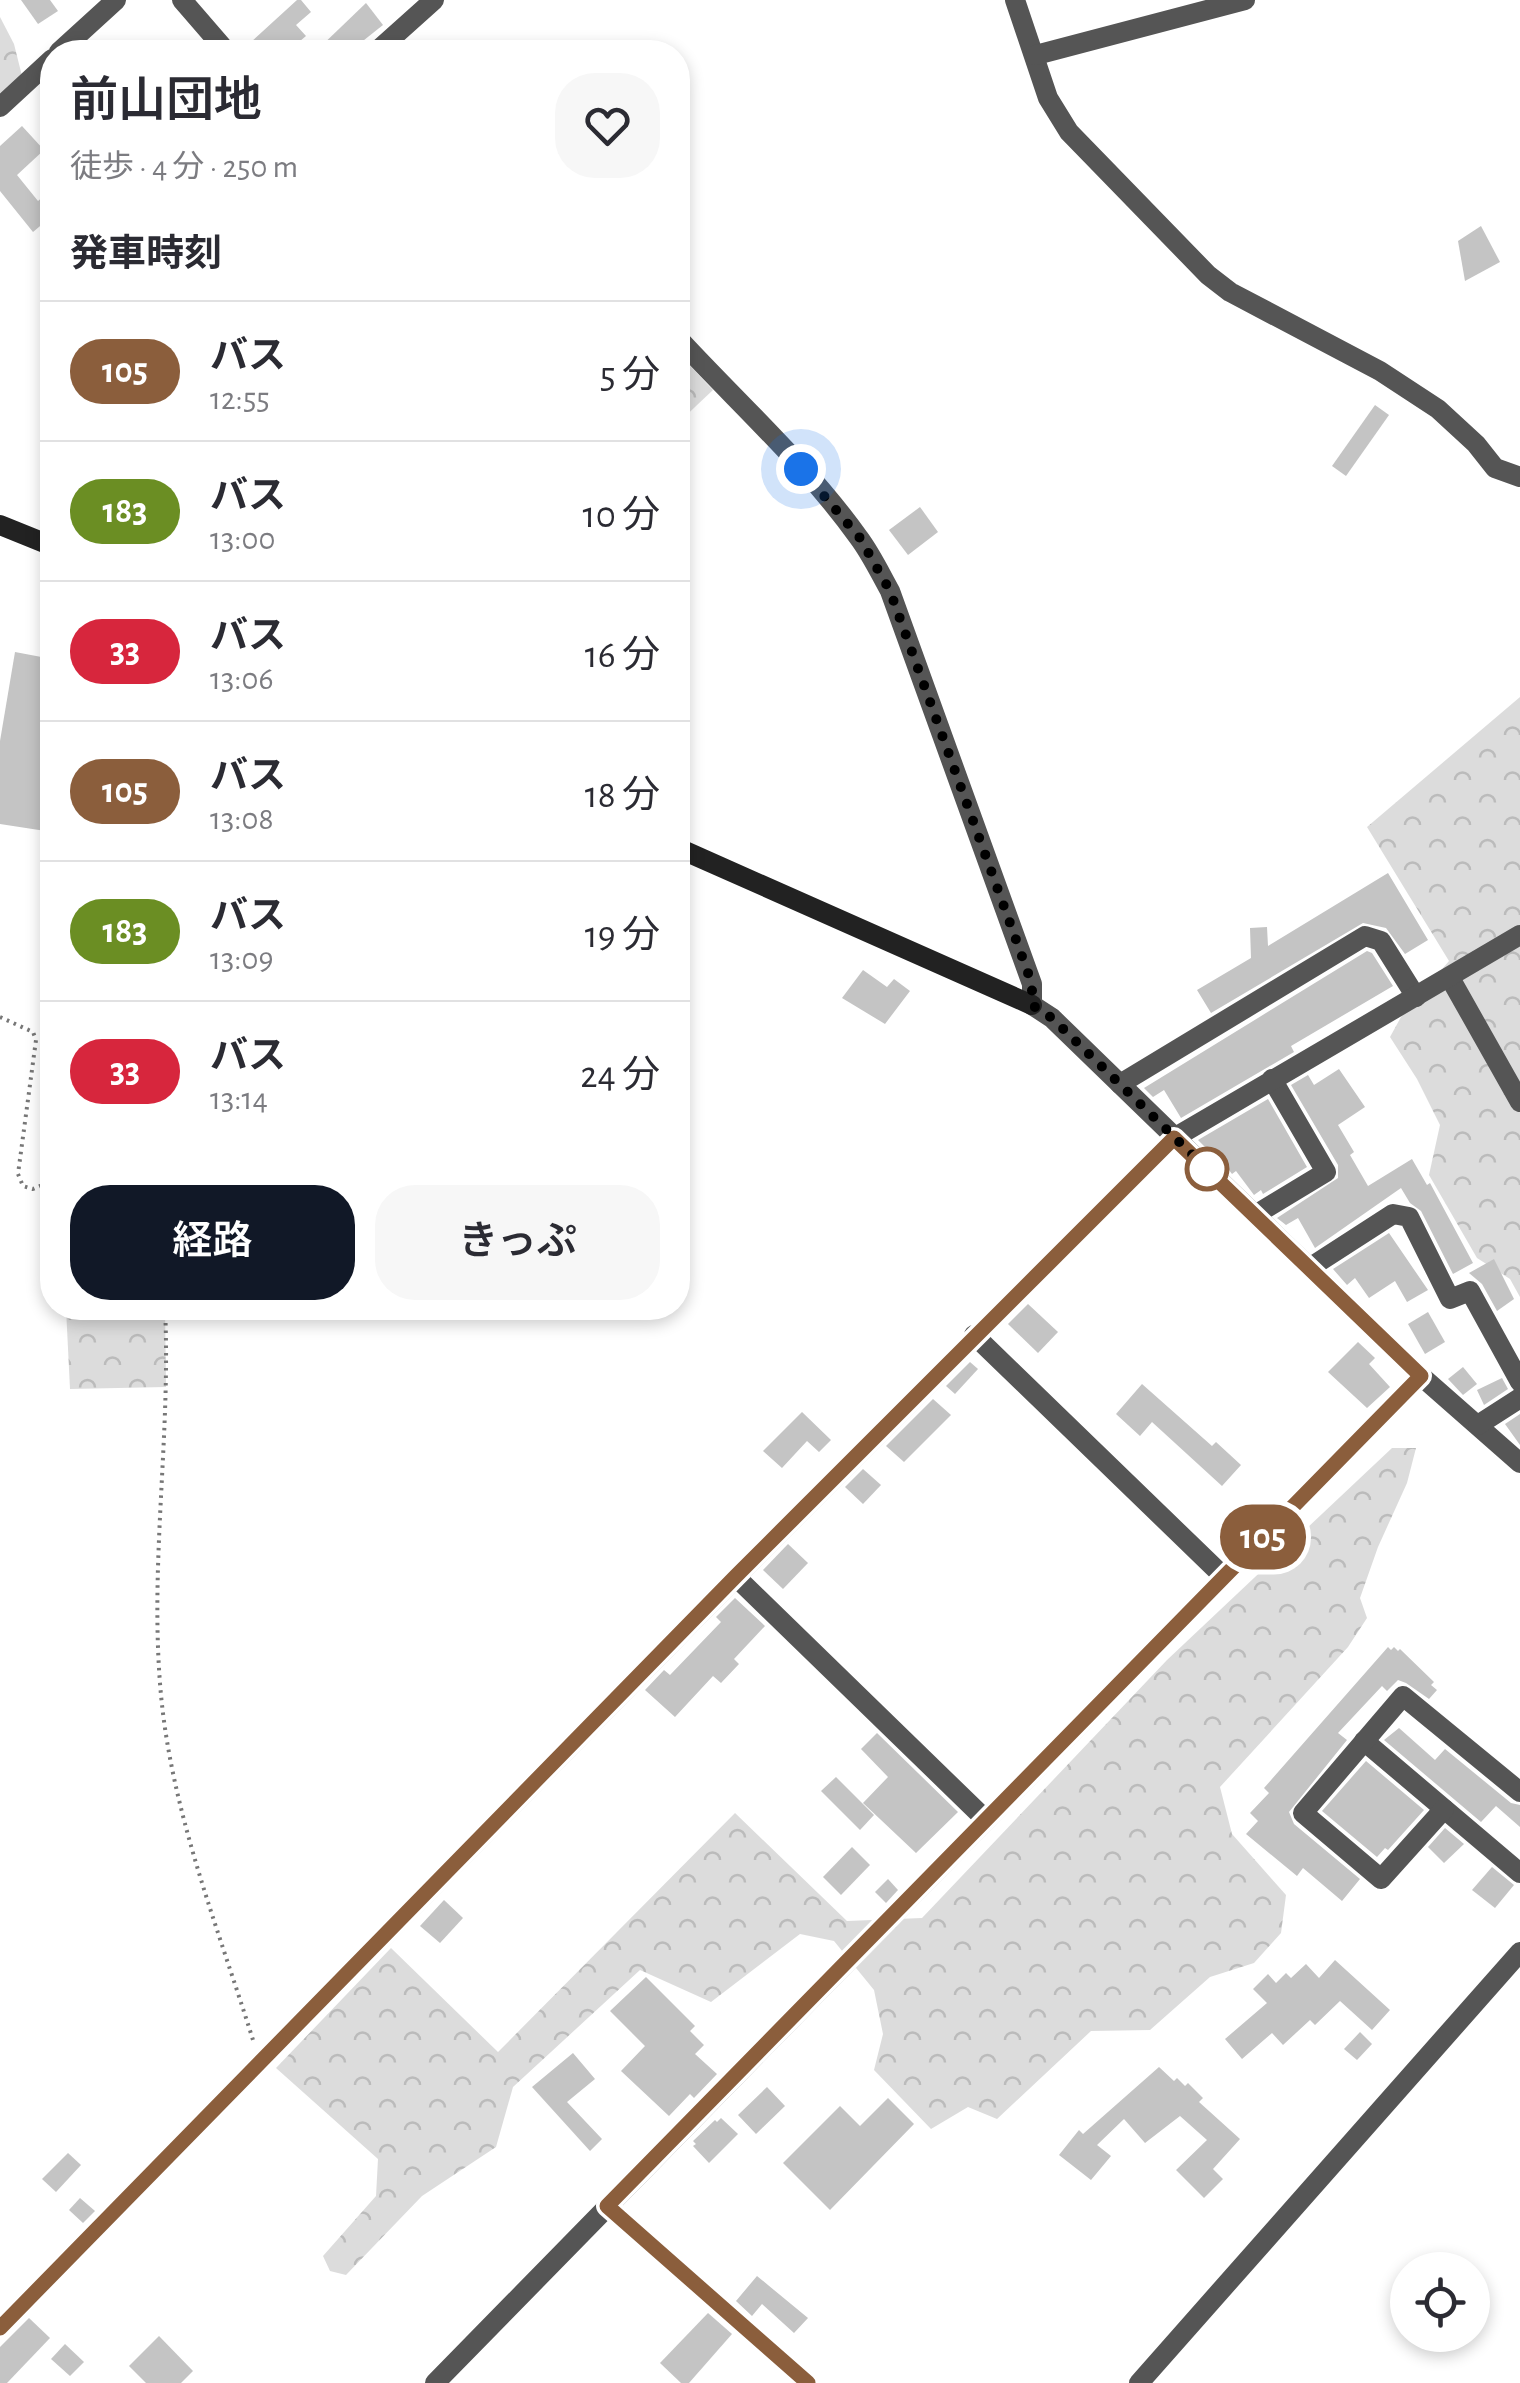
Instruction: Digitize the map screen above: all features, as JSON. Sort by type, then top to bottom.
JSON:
[{"type":"street","points":[[72,40],[116,0]]},
{"type":"street","points":[[182,0],[217,40]]},
{"type":"street","points":[[389,40],[434,0]]},
{"type":"street","points":[[1015,0],[1048,98],[1070,132],[1208,275],[1230,292],[1406,388],[1438,409],[1476,444],[1495,468],[1520,477]]},
{"type":"street","points":[[1036,56],[1246,0]]},
{"type":"street","points":[[0,107],[40,70]]},
{"type":"street","points":[[690,351],[860,538],[890,591],[1032,984],[1032,1005]]},
{"type":"street","points":[[0,525],[40,541]]},
{"type":"street","points":[[690,853],[1032,1005],[1052,1018],[1421,1376],[1520,1463]]},
{"type":"street","points":[[1120,1084],[1365,936],[1381,941],[1416,997]]},
{"type":"street","points":[[0,2328],[736,1576],[1174,1138],[1520,936]]},
{"type":"street","points":[[1450,978],[1520,1102]]},
{"type":"street","points":[[1255,1215],[1326,1172],[1272,1079]]},
{"type":"street","points":[[1311,1267],[1393,1214],[1410,1217],[1450,1299],[1470,1291],[1520,1382]]},
{"type":"street","points":[[974,1335],[1224,1576]]},
{"type":"street","points":[[435,2383],[1421,1376]]},
{"type":"street","points":[[1478,1425],[1520,1398]]},
{"type":"street","points":[[736,1576],[986,1820]]},
{"type":"street","points":[[1444,1809],[1381,1879],[1303,1813],[1403,1696],[1520,1792]]},
{"type":"street","points":[[1364,1741],[1520,1873]]},
{"type":"street","points":[[1140,2383],[1520,1952]]},
{"type":"street","points":[[607,2206],[808,2383]]},
{"type":"path","points":[[0,1017],[34,1032],[36,1040],[18,1174],[23,1186],[33,1189],[40,1186]]},
{"type":"path","points":[[165,1320],[166,1450],[157,1600],[164,1720],[194,1854],[260,2063]]},
{"type":"green space","points":[[0,17],[14,44],[22,76],[0,97]]},
{"type":"green space","points":[[690,366],[713,390],[690,412]]},
{"type":"green space","points":[[1520,697],[1520,1297],[1510,1279],[1477,1258],[1429,1175],[1440,1125],[1390,1037],[1401,1017],[1449,961],[1367,827]]},
{"type":"green space","points":[[67,1320],[165,1320],[166,1387],[70,1389]]},
{"type":"green space","points":[[1392,1448],[1416,1448],[1407,1483],[1360,1598],[1367,1618],[1348,1647],[1220,1787],[1232,1834],[1286,1895],[1281,1933],[1254,1963],[1210,1977],[1150,2030],[1091,2031],[997,2119],[968,2107],[931,2129],[874,2070],[883,2034],[874,1990],[834,1941],[800,1934],[711,2002],[640,1970],[513,2087],[496,2147],[422,2196],[346,2275],[330,2271],[323,2256],[376,2196],[378,2159],[276,2068],[391,1948],[498,2052],[735,1813],[847,1921],[922,1918],[1167,1660]]},
{"type":"building","points":[[21,0],[50,0],[58,11],[38,24]]},
{"type":"building","points":[[297,0],[311,12],[296,25],[306,36],[301,40],[253,40]]},
{"type":"building","points":[[366,3],[383,25],[364,40],[327,40]]},
{"type":"building","points":[[22,126],[40,146],[40,154],[17,175],[40,199],[40,226],[33,232],[0,191],[0,146]]},
{"type":"building","points":[[1481,226],[1500,262],[1465,281],[1458,241]]},
{"type":"building","points":[[1375,405],[1389,415],[1346,476],[1332,466]]},
{"type":"building","points":[[920,507],[938,532],[908,555],[889,530]]},
{"type":"building","points":[[15,652],[40,657],[40,830],[0,824],[0,741]]},
{"type":"building","points":[[1388,873],[1428,940],[1405,954],[1386,928],[1363,923],[1211,1013],[1197,990],[1251,958],[1250,928],[1267,927],[1268,946]]},
{"type":"building","points":[[1367,951],[1393,986],[1291,1046],[1294,1052],[1181,1118],[1164,1090],[1153,1097],[1144,1088]]},
{"type":"building","points":[[863,970],[887,987],[894,979],[910,991],[885,1024],[842,998]]},
{"type":"building","points":[[1339,1069],[1365,1107],[1338,1125],[1368,1186],[1412,1159],[1427,1185],[1430,1183],[1473,1263],[1453,1274],[1421,1211],[1410,1203],[1401,1188],[1315,1248],[1298,1218],[1286,1225],[1277,1218],[1338,1178],[1338,1165],[1291,1085],[1308,1075],[1314,1085]]},
{"type":"building","points":[[1268,1099],[1307,1167],[1263,1194],[1261,1190],[1254,1195],[1236,1171],[1232,1174],[1213,1149],[1209,1151],[1198,1140]]},
{"type":"building","points":[[1389,1233],[1428,1290],[1407,1302],[1395,1281],[1369,1298],[1355,1278],[1347,1285],[1333,1269]]},
{"type":"building","points":[[1494,1259],[1514,1299],[1497,1311],[1482,1284],[1469,1273]]},
{"type":"building","points":[[1028,1304],[1058,1332],[1038,1353],[1008,1324]]},
{"type":"building","points":[[1428,1312],[1445,1342],[1425,1354],[1408,1324]]},
{"type":"building","points":[[1358,1342],[1375,1358],[1369,1364],[1390,1387],[1367,1408],[1328,1372]]},
{"type":"building","points":[[970,1362],[978,1369],[955,1394],[946,1386]]},
{"type":"building","points":[[1463,1367],[1477,1384],[1463,1395],[1448,1379]]},
{"type":"building","points":[[1502,1378],[1508,1389],[1484,1405],[1477,1390]]},
{"type":"building","points":[[1142,1384],[1212,1446],[1216,1442],[1241,1465],[1222,1486],[1152,1422],[1140,1436],[1116,1414]]},
{"type":"building","points":[[933,1399],[951,1415],[904,1462],[886,1446]]},
{"type":"building","points":[[802,1412],[831,1440],[819,1452],[807,1441],[782,1468],[763,1451]]},
{"type":"building","points":[[1520,1414],[1520,1445],[1505,1424]]},
{"type":"building","points":[[863,1469],[881,1485],[863,1504],[845,1487]]},
{"type":"building","points":[[1241,1517],[1253,1528],[1233,1548],[1222,1537]]},
{"type":"building","points":[[788,1544],[808,1563],[783,1589],[763,1570]]},
{"type":"building","points":[[735,1598],[765,1626],[734,1659],[739,1664],[721,1683],[713,1676],[675,1717],[645,1690],[664,1670],[670,1675],[721,1622],[716,1617]]},
{"type":"building","points":[[1388,1647],[1400,1649],[1434,1682],[1431,1685],[1437,1690],[1429,1699],[1398,1680],[1387,1691],[1382,1686],[1338,1733],[1347,1740],[1289,1812],[1294,1824],[1360,1879],[1342,1901],[1303,1868],[1297,1876],[1246,1834],[1258,1821],[1250,1813],[1269,1793],[1264,1788]]},
{"type":"building","points":[[1399,1728],[1435,1760],[1445,1749],[1511,1803],[1520,1805],[1520,1827],[1496,1806],[1481,1822],[1384,1740]]},
{"type":"building","points":[[877,1733],[958,1812],[916,1853],[863,1803],[888,1777],[861,1749]]},
{"type":"building","points":[[1366,1761],[1424,1810],[1377,1857],[1322,1811]]},
{"type":"building","points":[[836,1777],[874,1815],[860,1830],[821,1791]]},
{"type":"building","points":[[1445,1828],[1464,1844],[1444,1863],[1428,1847]]},
{"type":"building","points":[[852,1847],[870,1865],[841,1895],[823,1877]]},
{"type":"building","points":[[1492,1867],[1514,1885],[1495,1908],[1472,1890]]},
{"type":"building","points":[[888,1879],[898,1890],[886,1903],[875,1892]]},
{"type":"building","points":[[444,1900],[463,1918],[440,1943],[420,1926]]},
{"type":"building","points":[[1335,1960],[1390,2010],[1372,2030],[1340,2001],[1315,2025],[1310,2020],[1283,2045],[1272,2033],[1242,2059],[1225,2039],[1267,2003],[1253,1989],[1268,1974],[1276,1983],[1286,1973],[1291,1978],[1306,1964],[1319,1978]]},
{"type":"building","points":[[646,1977],[695,2026],[690,2031],[704,2045],[695,2054],[717,2074],[669,2116],[621,2071],[645,2046],[610,2011]]},
{"type":"building","points":[[1360,2032],[1372,2044],[1357,2060],[1344,2049]]},
{"type":"building","points":[[573,2053],[595,2079],[567,2102],[602,2139],[590,2151],[532,2087]]},
{"type":"building","points":[[1159,2067],[1174,2081],[1177,2078],[1185,2086],[1188,2083],[1203,2098],[1199,2102],[1240,2139],[1213,2169],[1223,2179],[1204,2198],[1176,2170],[1207,2140],[1180,2116],[1145,2143],[1124,2119],[1097,2145],[1111,2156],[1091,2180],[1059,2155],[1079,2130],[1083,2134]]},
{"type":"building","points":[[767,2087],[785,2106],[756,2134],[738,2115]]},
{"type":"building","points":[[888,2098],[914,2124],[830,2210],[783,2163],[840,2106],[860,2126]]},
{"type":"building","points":[[721,2118],[738,2134],[709,2163],[693,2141]]},
{"type":"building","points":[[68,2153],[81,2165],[56,2192],[42,2179]]},
{"type":"building","points":[[80,2198],[95,2211],[83,2223],[69,2210]]},
{"type":"building","points":[[757,2276],[808,2318],[794,2333],[762,2304],[752,2316],[736,2301]]},
{"type":"building","points":[[708,2313],[732,2334],[689,2383],[681,2383],[660,2363]]},
{"type":"building","points":[[29,2318],[50,2338],[7,2383],[0,2383],[0,2347]]},
{"type":"building","points":[[159,2336],[193,2371],[181,2383],[146,2383],[129,2366]]},
{"type":"building","points":[[65,2344],[84,2362],[70,2376],[51,2359]]},
{"type":"bus line","name":"105","points":[[0,2328],[736,1576],[1174,1138],[1421,1376],[607,2206],[808,2383]]},
{"type":"route","points":[[801,469],[860,538],[890,591],[1032,984],[1032,1005],[1052,1018],[1207,1169]]}]
